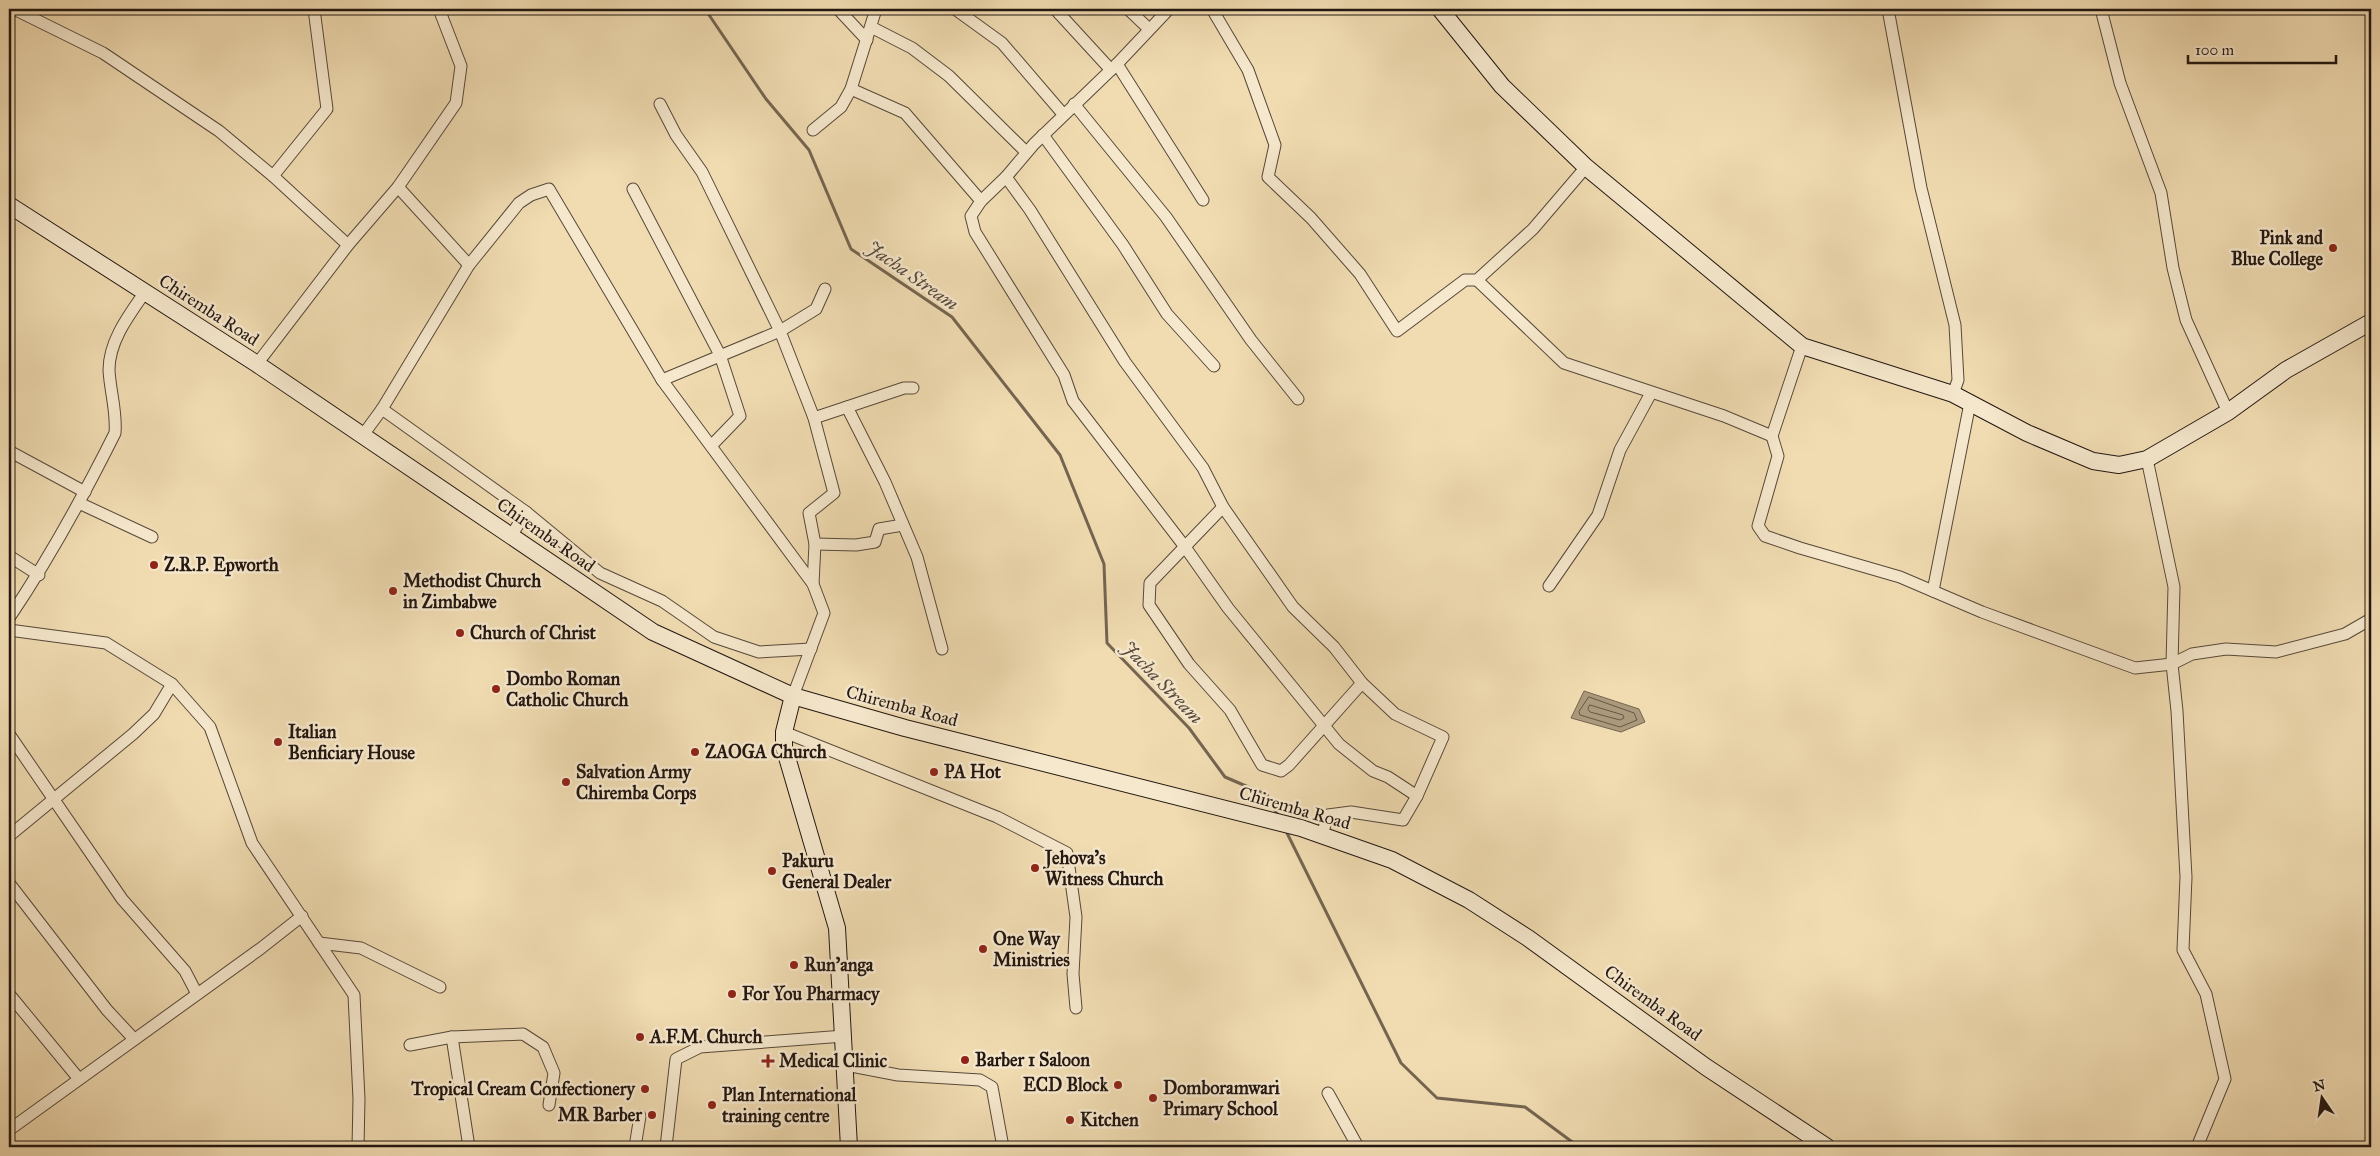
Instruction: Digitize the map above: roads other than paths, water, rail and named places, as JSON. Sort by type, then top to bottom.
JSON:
[{"type":"main road","points":[[1440,9],[1502,86],[1586,167],[1802,346],[1953,394],[2027,433],[2093,461],[2119,464],[2147,459],[2228,412],[2286,370],[2371,322]]},
{"type":"main road","name":"Chiremba Road","points":[[9,205],[256,364],[653,632],[793,696],[914,731],[1261,817],[1322,834],[1392,860],[1470,900],[1528,938],[1706,1067],[1827,1147]]},
{"type":"main road","points":[[793,696],[784,732],[784,747],[837,928],[850,1147]]},
{"type":"street","points":[[14,9],[103,53],[219,131],[273,176],[348,245]]},
{"type":"street","points":[[273,176],[327,109],[314,9]]},
{"type":"street","points":[[256,364],[348,245],[398,186],[456,103],[461,66],[439,9]]},
{"type":"street","points":[[838,9],[867,40]]},
{"type":"street","points":[[813,130],[841,107],[851,89],[876,9]]},
{"type":"street","points":[[955,9],[1002,42],[1063,114]]},
{"type":"street","points":[[1055,9],[1114,67],[1203,200]]},
{"type":"street","points":[[1128,9],[1149,28]]},
{"type":"street","points":[[1169,9],[1114,67],[1063,114],[982,201],[971,216],[975,232],[1064,374],[1073,401],[1228,608],[1339,744],[1373,771],[1388,777],[1417,796]]},
{"type":"street","points":[[1212,9],[1248,70],[1276,145],[1268,178],[1312,218],[1360,274],[1397,331],[1465,280],[1477,280],[1533,228],[1586,167]]},
{"type":"street","points":[[1888,9],[1921,188],[1955,324],[1958,380],[1953,394]]},
{"type":"street","points":[[2101,9],[2120,83],[2161,193],[2174,268],[2186,320],[2228,412]]},
{"type":"street","points":[[871,27],[912,48],[949,76],[1026,152]]},
{"type":"street","points":[[851,89],[905,113],[982,201]]},
{"type":"street","points":[[660,104],[676,136],[702,172],[780,331],[814,418],[834,493],[809,513],[815,544],[813,584]]},
{"type":"street","points":[[1074,104],[1166,217],[1251,340],[1298,399]]},
{"type":"street","points":[[1043,135],[1123,245],[1167,314],[1214,366]]},
{"type":"street","points":[[1006,177],[1030,210],[1125,362],[1203,468],[1223,507],[1292,607],[1334,647],[1362,683],[1395,714],[1443,737],[1417,796],[1403,820],[1351,812],[1328,815],[1322,834]]},
{"type":"street","points":[[398,186],[469,265]]},
{"type":"street","points":[[363,435],[382,409],[469,265],[519,203],[531,195],[549,189],[662,380],[813,584],[824,612],[793,696]]},
{"type":"street","points":[[633,190],[720,355],[740,416],[711,446]]},
{"type":"street","points":[[1477,280],[1564,363],[1724,416],[1772,436]]},
{"type":"street","points":[[662,380],[780,331],[816,309],[825,289]]},
{"type":"street","points":[[9,618],[38,575],[85,492],[115,433],[116,422],[110,370],[111,356],[122,326],[145,292]]},
{"type":"street","points":[[1802,346],[1772,436],[1778,456],[1758,526],[1765,536],[1900,577],[1982,612],[2135,668],[2172,664],[2192,654],[2226,649],[2276,652],[2345,634],[2371,619]]},
{"type":"street","points":[[814,418],[904,388],[913,388]]},
{"type":"street","points":[[1549,586],[1598,515],[1620,450],[1651,393]]},
{"type":"street","points":[[1934,591],[1970,403]]},
{"type":"street","points":[[847,407],[884,482],[922,571],[942,649]]},
{"type":"street","points":[[382,409],[526,512],[600,573],[662,601],[714,636],[759,652],[811,649]]},
{"type":"street","points":[[9,451],[85,492]]},
{"type":"street","points":[[2147,459],[2174,587],[2172,664],[2178,711],[2186,877],[2183,950],[2206,994],[2225,1078],[2197,1147]]},
{"type":"street","points":[[79,503],[152,537]]},
{"type":"street","points":[[1223,507],[1150,583],[1149,605],[1189,664],[1230,710],[1262,765],[1281,770],[1290,765],[1362,683]]},
{"type":"street","points":[[511,536],[526,512]]},
{"type":"street","points":[[815,544],[856,545],[875,542],[879,529],[903,525]]},
{"type":"street","points":[[9,556],[38,575]]},
{"type":"street","points":[[9,630],[106,642],[172,684],[210,727],[252,843],[354,995],[359,1099],[358,1147]]},
{"type":"street","points":[[9,836],[110,755],[154,714],[172,684]]},
{"type":"street","points":[[784,732],[997,817],[1067,853],[1076,917],[1073,974],[1076,1008]]},
{"type":"street","points":[[9,734],[122,899],[185,970],[197,994]]},
{"type":"street","points":[[9,883],[107,1010],[134,1039]]},
{"type":"street","points":[[9,1129],[260,949],[302,916]]},
{"type":"street","points":[[319,943],[361,948],[440,987]]},
{"type":"street","points":[[9,994],[79,1080]]},
{"type":"street","points":[[410,1045],[452,1037],[522,1034],[543,1047],[554,1073],[549,1105]]},
{"type":"street","points":[[666,1147],[676,1059],[700,1047],[844,1036]]},
{"type":"street","points":[[452,1037],[469,1147]]},
{"type":"street","points":[[846,1065],[898,1075],[980,1080],[992,1087],[1003,1147]]},
{"type":"street","points":[[1328,1093],[1358,1147]]},
{"type":"street","points":[[635,1147],[640,1116]]},
{"type":"water","points":[[1584,691],[1639,709],[1645,722],[1621,732],[1571,718]]},
{"type":"waterway","name":"Jacha Stream","points":[[705,9],[766,99],[809,150],[851,249],[952,317],[1060,455],[1104,564],[1107,643],[1189,728],[1225,777],[1267,795],[1279,817]]},
{"type":"waterway","name":"Jacha Stream","points":[[1285,829],[1401,1063],[1437,1098],[1525,1107],[1579,1147]]},
{"type":"place","name":"Pink and Blue College","points":[[2333,248]]},
{"type":"place","name":"Z.R.P. Epworth","points":[[154,565]]},
{"type":"place","name":"Methodist Church in Zimbabwe","points":[[393,591]]},
{"type":"place","name":"Church of Christ","points":[[460,633]]},
{"type":"place","name":"Dombo Roman Catholic Church","points":[[496,689]]},
{"type":"place","name":"Italian Benficiary House","points":[[278,742]]},
{"type":"place","name":"ZAOGA Church","points":[[695,752]]},
{"type":"place","name":"PA Hot","points":[[934,772]]},
{"type":"place","name":"Salvation Army Chiremba Corps","points":[[566,782]]},
{"type":"place","name":"Jehova's Witness Church","points":[[1035,868]]},
{"type":"place","name":"Pakuru General Dealer","points":[[772,871]]},
{"type":"place","name":"One Way Ministries","points":[[983,949]]},
{"type":"place","name":"Run'anga","points":[[794,965]]},
{"type":"place","name":"For You Pharmacy","points":[[732,994]]},
{"type":"place","name":"A.F.M. Church","points":[[640,1037]]},
{"type":"place","name":"Barber 1 Saloon","points":[[965,1060]]},
{"type":"place","name":"Medical Clinic","points":[[768,1061]]},
{"type":"place","name":"ECD Block","points":[[1118,1085]]},
{"type":"place","name":"Tropical Cream Confectionery","points":[[645,1089]]},
{"type":"place","name":"Domboramwari Primary School","points":[[1153,1098]]},
{"type":"place","name":"Plan International training centre","points":[[712,1105]]},
{"type":"place","name":"MR Barber","points":[[652,1115]]},
{"type":"place","name":"Kitchen","points":[[1070,1120]]}]
